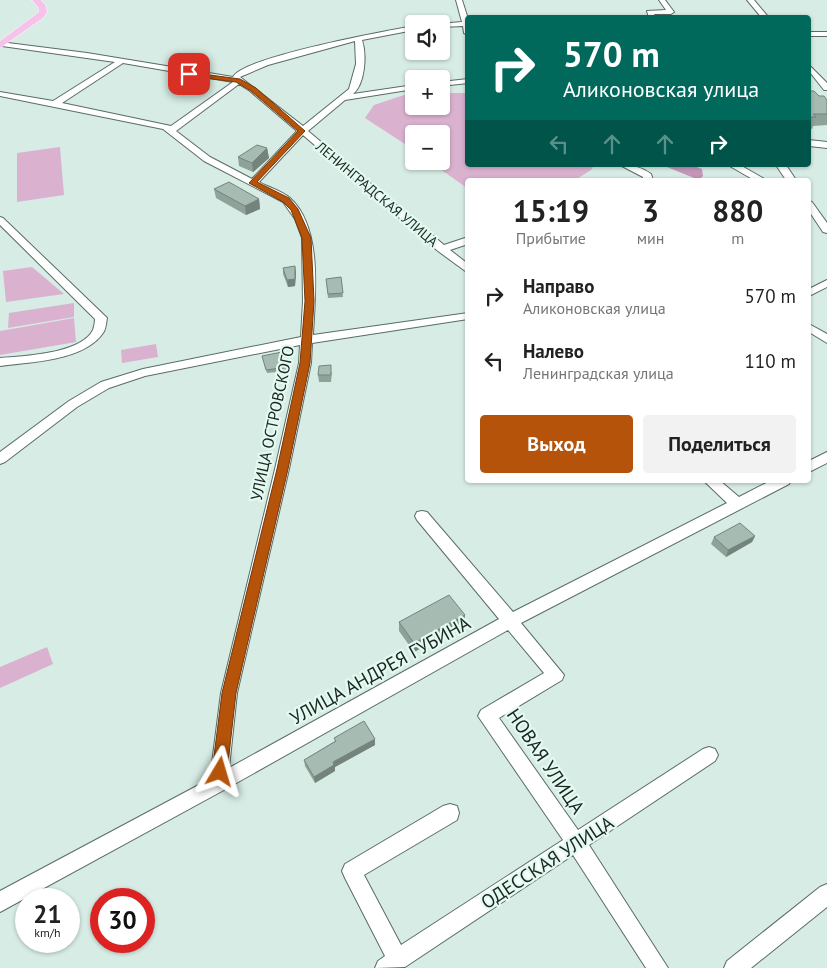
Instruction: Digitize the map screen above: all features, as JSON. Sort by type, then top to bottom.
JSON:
[{"type":"main road","points":[[1,45],[42,13],[42,6],[36,0]]},
{"type":"street","points":[[459,0],[465,21]]},
{"type":"street","points":[[651,15],[649,12],[671,12],[662,0]]},
{"type":"street","points":[[750,0],[763,15]]},
{"type":"street","points":[[450,24],[465,24]]},
{"type":"street","points":[[171,130],[235,85],[238,80],[236,76],[239,74],[265,63],[358,38],[405,30]]},
{"type":"street","points":[[811,34],[827,34]]},
{"type":"street","points":[[252,183],[302,131],[354,90],[360,52],[358,38]]},
{"type":"street","name":"ЛЕНИНГРАДСКАЯ УЛИЦА","points":[[1,45],[121,61],[189,74],[238,80],[253,89],[465,267]]},
{"type":"street","points":[[55,104],[121,61]]},
{"type":"street","points":[[811,69],[827,88]]},
{"type":"street","points":[[450,83],[465,80]]},
{"type":"street","points":[[343,98],[405,88]]},
{"type":"street","name":"УЛИЦА ОСТРОВСКОГО","points":[[0,94],[158,124],[171,130],[207,159],[286,200],[300,219],[307,238],[309,301],[305,363],[229,693],[218,784]]},
{"type":"street","points":[[811,143],[827,145]]},
{"type":"street","points":[[630,167],[645,173],[648,178]]},
{"type":"street","points":[[737,167],[756,178]]},
{"type":"street","points":[[811,207],[827,230]]},
{"type":"street","points":[[0,220],[101,318],[96,338],[86,344],[69,351],[0,362]]},
{"type":"street","points":[[442,248],[465,241]]},
{"type":"street","points":[[811,292],[827,283]]},
{"type":"street","points":[[0,459],[74,404],[105,385],[143,373],[306,340],[465,316]]},
{"type":"street","points":[[811,328],[827,339]]},
{"type":"street","points":[[811,466],[827,457]]},
{"type":"street","points":[[714,483],[738,504]]},
{"type":"street","name":"УЛИЦА АНДРЕЯ ГУБИНА","points":[[0,902],[218,784],[510,621],[778,483]]},
{"type":"street","name":"НОВАЯ УЛИЦА","points":[[422,516],[556,675],[487,716],[576,843],[658,968]]},
{"type":"street","name":"ОДЕССКАЯ УЛИЦА","points":[[392,964],[709,755]]},
{"type":"street","points":[[392,964],[352,871],[450,813]]},
{"type":"street","points":[[734,968],[827,894]]},
{"type":"shaded area","points":[[450,93],[465,93],[465,167],[593,167],[578,178],[465,178],[465,187],[442,170],[450,170],[450,125],[405,125],[405,144],[365,118],[374,105],[404,95],[405,115],[450,115]]},
{"type":"shaded area","points":[[60,147],[64,195],[17,202],[17,153]]},
{"type":"shaded area","points":[[667,167],[696,167],[702,169],[703,176],[701,178],[694,178]]},
{"type":"shaded area","points":[[32,267],[64,294],[6,302],[3,271]]},
{"type":"shaded area","points":[[74,303],[74,317],[8,328],[9,313]]},
{"type":"shaded area","points":[[74,318],[76,342],[0,355],[0,331]]},
{"type":"shaded area","points":[[156,344],[158,357],[122,363],[121,350]]},
{"type":"shaded area","points":[[47,647],[53,664],[0,688],[0,667]]},
{"type":"building","points":[[811,91],[814,91],[819,96],[824,96],[827,100],[827,114],[813,114],[816,117],[811,117]]},
{"type":"building","points":[[257,145],[267,148],[252,163],[238,157]]},
{"type":"building","points":[[229,182],[259,199],[245,206],[214,189]]},
{"type":"building","points":[[295,266],[295,279],[287,280],[283,268]]},
{"type":"building","points":[[341,277],[343,293],[328,294],[326,279]]},
{"type":"building","points":[[282,352],[288,367],[266,370],[262,356]]},
{"type":"building","points":[[331,365],[331,375],[318,375],[319,366]]},
{"type":"building","points":[[740,523],[755,536],[728,550],[714,537]]},
{"type":"building","points":[[449,595],[465,615],[414,643],[399,622]]},
{"type":"building","points":[[364,721],[375,739],[333,762],[334,765],[314,777],[304,760],[336,741],[334,738]]},
{"type":"route","points":[[189,74],[238,80],[250,86],[302,131],[258,179],[252,183],[286,200],[294,209],[307,238],[308,255],[309,301],[305,363],[229,693],[220,772]]}]
